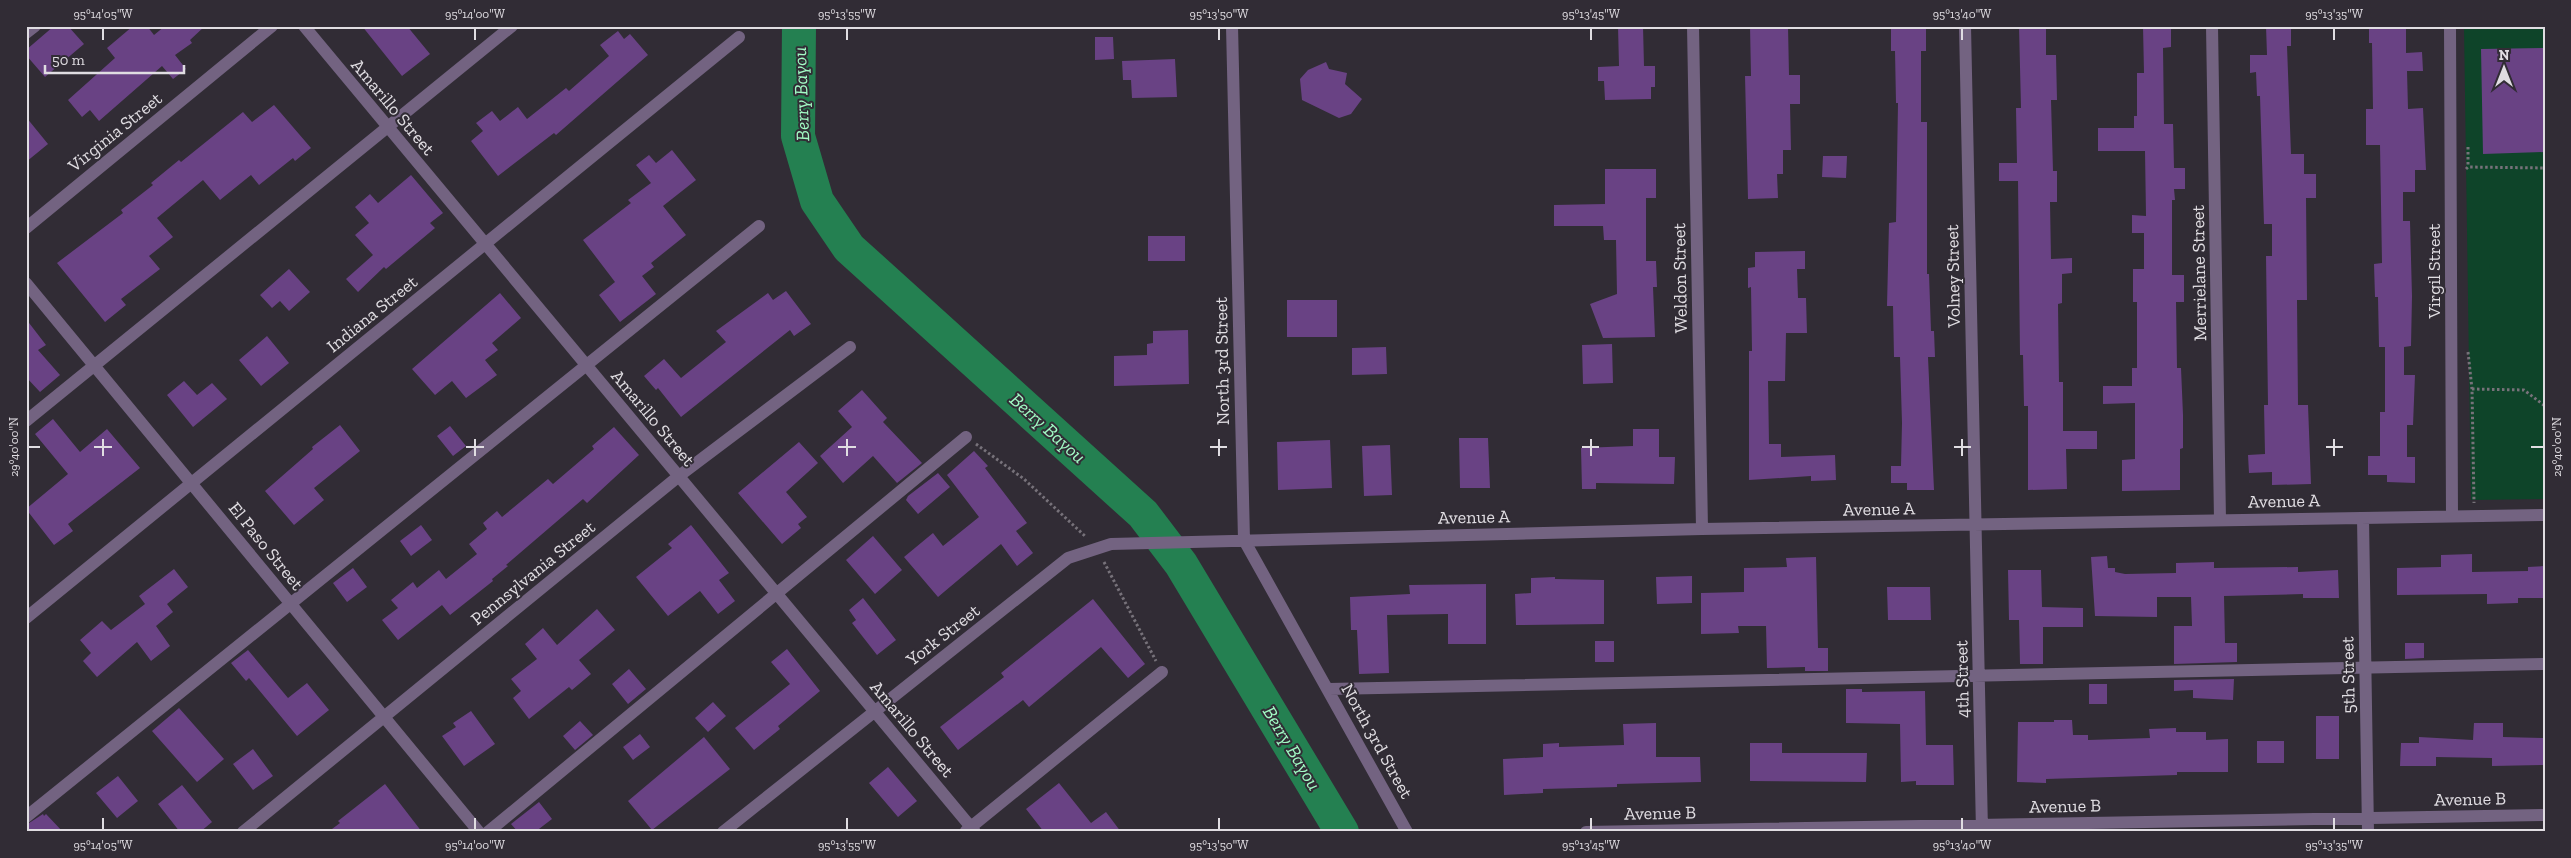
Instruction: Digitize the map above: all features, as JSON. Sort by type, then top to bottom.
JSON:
[{"type":"street","points":[[26,33],[35,26]]},
{"type":"street","name":"Virginia Street","points":[[26,228],[272,26]]},
{"type":"street","name":"Amarillo Street","points":[[304,26],[971,830]]},
{"type":"street","points":[[26,421],[512,26]]},
{"type":"street","name":"North 3rd Street","points":[[1232,26],[1244,540],[1329,689],[1407,832]]},
{"type":"street","name":"Weldon Street","points":[[1693,26],[1702,529]]},
{"type":"street","name":"Volney Street","points":[[1966,26],[1976,525]]},
{"type":"street","name":"Merrielane Street","points":[[2212,26],[2220,520]]},
{"type":"street","name":"Virgil Street","points":[[2450,26],[2452,516]]},
{"type":"street","name":"Indiana Street","points":[[26,618],[739,37]]},
{"type":"street","points":[[26,817],[759,226]]},
{"type":"street","name":"El Paso Street","points":[[26,283],[479,832]]},
{"type":"street","name":"Pennsylvania Street","points":[[243,832],[679,476],[850,347]]},
{"type":"street","points":[[488,832],[966,437]]},
{"type":"street","name":"Avenue A","points":[[1214,541],[1702,529],[2545,515]]},
{"type":"street","name":"5th Street","points":[[2363,518],[2368,832]]},
{"type":"street","name":"4th Street","points":[[1976,525],[1982,828]]},
{"type":"street","name":"York Street","points":[[723,832],[1068,558],[1111,544],[1214,541]]},
{"type":"street","points":[[1329,689],[2545,664]]},
{"type":"street","points":[[971,830],[1162,672]]},
{"type":"street","name":"Avenue B","points":[[1586,832],[1982,828],[2545,815]]},
{"type":"path","points":[[2464,175],[2468,167],[2545,168]]},
{"type":"path","points":[[2468,344],[2472,389],[2474,516]]},
{"type":"path","points":[[2472,389],[2524,390],[2545,406]]},
{"type":"path","points":[[966,437],[1024,479],[1096,548],[1162,672]]},
{"type":"green space","points":[[2464,26],[2545,26],[2545,499],[2471,500]]},
{"type":"building","points":[[54,26],[68,26],[84,44],[45,77],[26,55],[26,50]]},
{"type":"building","points":[[133,26],[147,26],[154,35],[165,26],[205,26],[190,40],[192,43],[175,55],[186,69],[173,79],[162,66],[99,121],[90,110],[82,117],[68,100],[115,58],[107,48]]},
{"type":"building","points":[[362,26],[407,26],[430,54],[402,76]]},
{"type":"building","points":[[1618,26],[1643,26],[1644,66],[1655,66],[1655,87],[1651,87],[1651,99],[1605,100],[1604,81],[1598,81],[1598,67],[1619,66]]},
{"type":"building","points":[[1750,26],[1788,26],[1789,75],[1800,75],[1800,104],[1790,104],[1791,150],[1783,150],[1783,174],[1777,174],[1778,198],[1748,199],[1745,76],[1751,76]]},
{"type":"building","points":[[1891,26],[1926,26],[1926,51],[1921,51],[1921,122],[1927,122],[1927,274],[1929,274],[1931,331],[1934,331],[1935,357],[1928,357],[1934,490],[1907,490],[1907,483],[1891,483],[1891,466],[1901,466],[1902,423],[1900,357],[1894,357],[1893,306],[1887,306],[1889,223],[1896,222],[1898,103],[1896,103],[1895,51],[1891,51]]},
{"type":"building","points":[[2019,26],[2046,26],[2046,55],[2056,55],[2057,100],[2051,100],[2053,171],[2057,171],[2057,202],[2050,202],[2051,259],[2072,258],[2072,273],[2062,274],[2062,303],[2058,304],[2059,382],[2063,382],[2063,431],[2097,431],[2097,449],[2066,449],[2067,489],[2028,490],[2028,406],[2024,406],[2023,355],[2020,355],[2018,181],[1999,181],[1999,163],[2017,163],[2016,108],[2021,108]]},
{"type":"building","points":[[2143,26],[2171,26],[2171,47],[2163,48],[2164,124],[2173,124],[2174,168],[2185,168],[2185,189],[2174,189],[2175,200],[2172,200],[2172,275],[2184,275],[2184,302],[2176,302],[2177,368],[2181,368],[2183,448],[2180,449],[2180,490],[2122,491],[2122,460],[2135,459],[2135,403],[2103,404],[2103,386],[2132,386],[2132,368],[2137,368],[2137,302],[2133,302],[2133,269],[2144,269],[2144,233],[2132,233],[2132,215],[2146,216],[2145,151],[2098,151],[2098,128],[2134,128],[2134,116],[2137,116],[2137,73],[2144,73]]},
{"type":"building","points":[[2266,26],[2291,26],[2291,46],[2287,46],[2291,154],[2304,154],[2304,174],[2316,174],[2316,198],[2306,198],[2307,300],[2297,300],[2298,405],[2308,405],[2311,484],[2272,485],[2272,472],[2249,473],[2248,455],[2265,454],[2264,405],[2268,405],[2266,256],[2272,256],[2272,224],[2264,224],[2260,96],[2257,96],[2256,72],[2250,73],[2250,55],[2267,55]]},
{"type":"building","points":[[2369,26],[2406,26],[2406,53],[2422,52],[2423,71],[2407,71],[2408,109],[2423,108],[2426,170],[2415,170],[2415,192],[2403,192],[2403,221],[2410,221],[2412,296],[2411,346],[2404,347],[2404,375],[2415,375],[2413,425],[2407,425],[2407,457],[2415,457],[2415,483],[2387,482],[2387,475],[2368,475],[2368,456],[2380,456],[2380,412],[2385,412],[2385,347],[2379,347],[2378,297],[2375,297],[2374,264],[2382,263],[2380,145],[2366,145],[2366,109],[2373,109],[2372,43],[2369,43]]},
{"type":"building","points":[[618,31],[624,39],[630,34],[648,55],[556,135],[554,133],[498,176],[471,141],[483,131],[476,123],[492,111],[500,121],[518,107],[527,119],[566,88],[569,91],[609,56],[600,45]]},
{"type":"building","points":[[1095,37],[1113,37],[1114,59],[1095,60]]},
{"type":"building","points":[[2545,48],[2545,152],[2483,154],[2481,49]]},
{"type":"building","points":[[1175,59],[1177,97],[1132,98],[1131,80],[1123,80],[1122,61]]},
{"type":"building","points":[[1326,62],[1329,69],[1347,73],[1345,84],[1362,99],[1351,114],[1339,118],[1302,100],[1300,79],[1308,70]]},
{"type":"building","points":[[274,105],[311,148],[295,161],[293,158],[259,185],[251,175],[220,200],[203,180],[157,218],[173,237],[149,256],[160,269],[121,299],[126,305],[105,322],[57,263],[123,213],[121,210],[153,185],[151,183],[179,160],[181,162],[243,112],[252,122]]},
{"type":"building","points":[[26,117],[48,144],[26,162]]},
{"type":"building","points":[[672,150],[696,180],[663,206],[686,235],[651,263],[654,267],[642,276],[656,294],[620,322],[599,295],[615,282],[583,240],[631,203],[628,200],[651,183],[636,165],[649,155],[656,163]]},
{"type":"building","points":[[1823,156],[1847,156],[1846,178],[1822,177]]},
{"type":"building","points":[[1605,169],[1656,169],[1656,198],[1646,198],[1646,261],[1656,261],[1657,287],[1653,287],[1655,337],[1603,338],[1590,304],[1617,294],[1616,240],[1604,240],[1603,226],[1554,226],[1554,205],[1605,204]]},
{"type":"building","points":[[411,175],[443,213],[430,223],[435,228],[386,269],[384,267],[358,292],[346,279],[373,255],[355,235],[369,223],[355,207],[370,194],[378,203]]},
{"type":"building","points":[[1148,236],[1185,236],[1185,261],[1148,261]]},
{"type":"building","points":[[1805,251],[1805,269],[1797,269],[1798,298],[1806,298],[1807,333],[1786,333],[1785,381],[1768,381],[1769,444],[1781,444],[1781,457],[1835,455],[1836,480],[1811,481],[1811,476],[1749,480],[1749,351],[1752,351],[1751,287],[1748,288],[1748,268],[1755,267],[1755,252]]},
{"type":"building","points":[[289,269],[310,292],[289,311],[280,301],[272,308],[260,295]]},
{"type":"building","points":[[786,291],[811,324],[794,336],[790,330],[681,417],[658,388],[656,390],[644,376],[664,359],[681,378],[726,342],[716,331],[768,293],[773,300]]},
{"type":"building","points":[[500,293],[521,318],[492,343],[498,350],[485,360],[497,375],[466,398],[452,381],[435,395],[412,369]]},
{"type":"building","points":[[1287,300],[1337,300],[1337,337],[1287,337]]},
{"type":"building","points":[[26,319],[46,345],[38,350],[60,375],[40,392],[26,377]]},
{"type":"building","points":[[1188,330],[1189,384],[1114,386],[1114,356],[1147,355],[1147,344],[1153,343],[1153,331]]},
{"type":"building","points":[[267,336],[289,363],[261,386],[239,360]]},
{"type":"building","points":[[1612,344],[1613,383],[1583,384],[1582,345]]},
{"type":"building","points":[[1386,347],[1387,374],[1352,375],[1352,348]]},
{"type":"building","points":[[184,381],[197,395],[212,383],[227,399],[193,427],[167,395]]},
{"type":"building","points":[[862,390],[887,418],[883,422],[922,463],[897,483],[873,456],[843,483],[820,456],[852,427],[838,411]]},
{"type":"building","points":[[53,419],[80,452],[107,429],[140,468],[68,524],[73,531],[54,545],[26,509],[68,474],[35,434]]},
{"type":"building","points":[[340,425],[360,451],[314,488],[324,500],[294,525],[265,491],[313,449],[312,447]]},
{"type":"building","points":[[450,426],[466,446],[453,456],[437,436]]},
{"type":"building","points":[[614,427],[639,455],[587,503],[583,499],[506,565],[508,566],[492,579],[493,581],[450,615],[442,605],[398,640],[382,620],[398,608],[391,600],[413,582],[417,588],[439,570],[446,579],[477,554],[469,544],[487,529],[483,523],[497,511],[502,517],[548,479],[553,484],[594,449],[592,446]]},
{"type":"building","points":[[1633,429],[1659,429],[1659,457],[1675,457],[1674,484],[1596,483],[1596,489],[1582,489],[1581,448],[1633,446]]},
{"type":"building","points":[[1459,438],[1488,438],[1490,488],[1460,488]]},
{"type":"building","points":[[1330,440],[1332,488],[1278,490],[1277,442]]},
{"type":"building","points":[[799,442],[818,463],[786,492],[807,517],[798,524],[801,528],[782,544],[738,493]]},
{"type":"building","points":[[1390,445],[1392,495],[1364,496],[1362,446]]},
{"type":"building","points":[[974,451],[988,466],[985,468],[1027,523],[1016,531],[1033,553],[1017,566],[1001,544],[938,597],[904,557],[933,533],[943,546],[979,517],[947,475]]},
{"type":"building","points":[[938,473],[950,487],[918,514],[906,500],[908,496]]},
{"type":"building","points":[[421,525],[432,540],[411,556],[400,541]]},
{"type":"building","points":[[691,525],[729,573],[719,580],[735,601],[718,614],[700,591],[668,616],[636,577],[672,548],[668,544]]},
{"type":"building","points":[[873,536],[902,570],[875,594],[846,560]]},
{"type":"building","points":[[2472,554],[2472,572],[2528,571],[2528,567],[2545,566],[2545,598],[2518,598],[2518,603],[2487,604],[2487,594],[2397,595],[2397,568],[2441,567],[2441,555]]},
{"type":"building","points":[[2107,556],[2108,568],[2115,568],[2115,572],[2125,574],[2176,573],[2176,563],[2214,562],[2214,568],[2298,567],[2298,572],[2338,570],[2339,598],[2303,598],[2303,594],[2224,596],[2225,643],[2237,643],[2237,662],[2174,664],[2174,626],[2192,626],[2191,597],[2157,597],[2157,617],[2095,616],[2091,557]]},
{"type":"building","points":[[1816,557],[1818,648],[1828,648],[1828,671],[1805,671],[1805,667],[1767,668],[1766,626],[1738,626],[1739,633],[1701,634],[1701,593],[1744,592],[1744,568],[1787,567],[1786,558]]},
{"type":"building","points":[[353,568],[367,587],[347,602],[333,583]]},
{"type":"building","points":[[174,569],[188,587],[167,604],[173,612],[156,626],[170,646],[151,661],[137,642],[97,677],[83,661],[91,653],[80,640],[102,621],[111,630],[145,604],[139,596]]},
{"type":"building","points":[[2008,570],[2041,570],[2042,607],[2083,608],[2083,627],[2043,627],[2043,664],[2020,664],[2019,620],[2009,620]]},
{"type":"building","points":[[1692,576],[1692,603],[1657,604],[1656,577]]},
{"type":"building","points":[[1555,577],[1555,579],[1604,580],[1604,624],[1516,625],[1515,594],[1531,593],[1531,578]]},
{"type":"building","points":[[1486,584],[1486,644],[1448,644],[1448,614],[1387,615],[1389,673],[1359,674],[1357,630],[1351,630],[1350,597],[1410,594],[1409,585]]},
{"type":"building","points":[[1887,587],[1930,587],[1931,620],[1888,620]]},
{"type":"building","points":[[863,598],[896,640],[877,655],[852,623],[856,620],[849,610]]},
{"type":"building","points":[[1093,599],[1145,664],[1128,678],[1101,647],[1029,707],[1023,700],[958,750],[940,727],[1004,677],[1001,673]]},
{"type":"building","points":[[597,609],[615,630],[579,660],[591,674],[572,690],[569,687],[529,719],[513,698],[521,691],[511,679],[537,659],[525,644],[543,628],[557,645]]},
{"type":"building","points":[[1595,641],[1614,641],[1614,662],[1595,662]]},
{"type":"building","points":[[2405,643],[2424,643],[2424,658],[2405,659]]},
{"type":"building","points":[[787,649],[820,691],[778,726],[780,729],[754,750],[735,728],[790,684],[771,662]]},
{"type":"building","points":[[248,650],[288,698],[307,683],[329,710],[297,736],[249,678],[246,681],[231,663]]},
{"type":"building","points":[[629,669],[646,689],[628,704],[612,684]]},
{"type":"building","points":[[2234,679],[2233,700],[2193,698],[2193,690],[2174,691],[2174,680]]},
{"type":"building","points":[[2089,684],[2107,684],[2107,704],[2089,704]]},
{"type":"building","points":[[1846,689],[1862,689],[1862,692],[1925,691],[1926,745],[1953,745],[1954,785],[1916,785],[1916,781],[1901,782],[1900,724],[1846,723]]},
{"type":"building","points":[[713,702],[726,716],[708,732],[695,718]]},
{"type":"building","points":[[179,708],[224,759],[197,782],[152,731]]},
{"type":"building","points":[[471,711],[495,744],[464,766],[442,736],[456,727],[453,723]]},
{"type":"building","points":[[2316,716],[2339,716],[2339,759],[2316,759]]},
{"type":"building","points":[[2054,720],[2072,720],[2073,735],[2088,735],[2088,740],[2150,738],[2149,729],[2176,728],[2176,732],[2206,732],[2206,740],[2228,739],[2228,772],[2177,772],[2177,775],[2046,779],[2046,783],[2017,782],[2018,722],[2054,722]]},
{"type":"building","points":[[580,721],[593,735],[575,750],[563,736]]},
{"type":"building","points":[[1656,723],[1656,757],[1700,757],[1701,782],[1617,784],[1617,787],[1543,789],[1543,793],[1504,795],[1503,759],[1543,757],[1543,744],[1559,743],[1559,747],[1624,745],[1623,724]]},
{"type":"building","points":[[2474,723],[2503,723],[2503,737],[2545,738],[2545,765],[2492,766],[2492,758],[2436,757],[2436,766],[2400,766],[2401,743],[2419,743],[2419,737],[2473,740]]},
{"type":"building","points":[[640,734],[650,747],[633,760],[623,747]]},
{"type":"building","points":[[704,737],[730,769],[652,830],[628,801]]},
{"type":"building","points":[[2257,741],[2284,741],[2284,763],[2257,763]]},
{"type":"building","points":[[1750,743],[1782,743],[1782,753],[1867,753],[1866,782],[1750,781]]},
{"type":"building","points":[[253,749],[273,776],[253,790],[233,764]]},
{"type":"building","points":[[888,767],[917,801],[898,817],[869,783]]},
{"type":"building","points":[[118,776],[138,801],[117,818],[96,793]]},
{"type":"building","points":[[1059,783],[1091,823],[1106,812],[1121,832],[1044,832],[1026,809]]},
{"type":"building","points":[[385,784],[422,832],[328,832],[340,823],[338,821]]},
{"type":"building","points":[[182,785],[212,822],[200,832],[180,832],[158,804]]},
{"type":"building","points":[[539,802],[552,819],[535,832],[518,832],[511,824]]},
{"type":"building","points":[[43,814],[44,816],[46,814],[63,832],[26,832],[26,825]]},
{"type":"waterway","name":"Berry Bayou","points":[[799,26],[798,136],[817,201],[849,248],[1143,514],[1181,564],[1342,832]]}]
